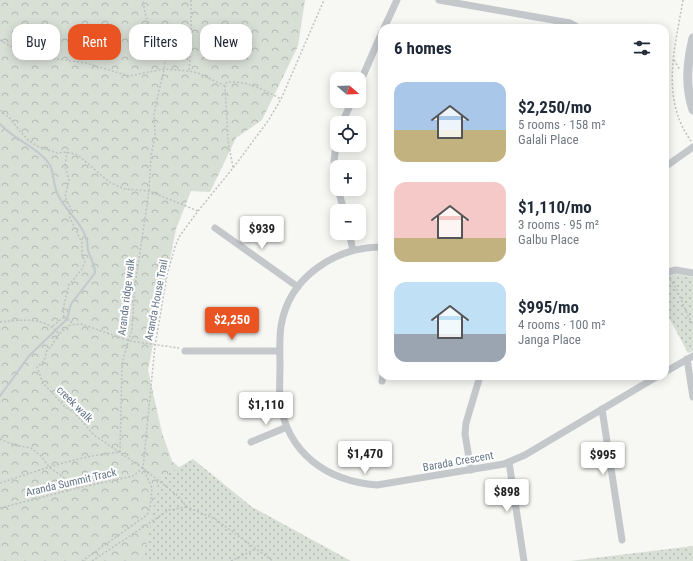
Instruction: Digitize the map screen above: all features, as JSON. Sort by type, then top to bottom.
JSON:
[{"type":"street","points":[[386,24],[397,0]]},
{"type":"street","points":[[438,0],[572,24]]},
{"type":"street","points":[[693,38],[686,73],[688,93],[693,110]]},
{"type":"street","points":[[364,72],[378,41]]},
{"type":"street","points":[[669,164],[692,144]]},
{"type":"street","points":[[215,228],[298,287]]},
{"type":"street","points":[[351,240],[353,250]]},
{"type":"street","name":"Barada Crescent","points":[[378,247],[353,250],[336,256],[321,264],[308,275],[298,287],[283,318],[280,351],[280,396],[287,427],[303,453],[315,464],[329,473],[361,484],[393,484],[509,462],[651,380]]},
{"type":"street","points":[[669,274],[676,270],[693,273]]},
{"type":"street","points":[[185,350],[280,351]]},
{"type":"street","points":[[669,370],[690,357],[693,397]]},
{"type":"street","points":[[471,470],[465,434],[466,423],[479,380]]},
{"type":"street","points":[[602,409],[622,540]]},
{"type":"street","points":[[251,442],[287,427]]},
{"type":"street","points":[[509,462],[524,561]]},
{"type":"path","name":"Aranda ridge walk","points":[[120,452],[122,362],[130,341],[132,329],[135,286],[149,191],[151,156],[155,135],[154,114],[167,48],[150,29],[143,0]]},
{"type":"path","points":[[189,71],[191,0]]},
{"type":"path","name":"Aranda House Trail","points":[[143,468],[156,346],[167,275],[175,247],[179,237],[268,121],[281,100],[324,0]]},
{"type":"path","points":[[683,0],[671,79],[676,109],[683,130],[692,144]]},
{"type":"path","points":[[0,40],[17,50],[23,58],[50,58],[86,63],[129,76],[164,69],[189,71],[198,73],[225,86]]},
{"type":"path","points":[[673,59],[680,70]]},
{"type":"path","points":[[233,168],[228,141],[225,86],[227,82],[242,82],[265,91],[281,100]]},
{"type":"path","points":[[0,110],[11,119],[18,130],[28,140],[39,147],[57,153],[67,152],[78,155],[109,182],[124,189],[149,191],[198,211]]},
{"type":"path","points":[[67,152],[65,166],[69,180],[65,197],[71,209],[69,216],[82,243],[82,255],[85,261],[82,269],[69,285],[63,309],[64,317],[74,324],[88,326],[130,341],[156,346],[176,347],[185,350]]},
{"type":"path","points":[[669,278],[675,285],[693,325]]},
{"type":"path","points":[[52,326],[64,317]]},
{"type":"path","points":[[0,322],[36,321],[52,326],[59,334]]},
{"type":"path","name":"creek walk","points":[[74,324],[70,325],[59,334],[52,345],[46,350],[44,362],[38,367],[43,383],[64,406],[74,412],[94,435],[143,468],[178,496],[187,507]]},
{"type":"path","points":[[0,439],[14,445],[31,448],[41,456],[49,467],[78,488]]},
{"type":"path","points":[[0,483],[96,454],[120,452]]},
{"type":"path","points":[[82,561],[147,515],[150,508],[152,488],[143,468]]},
{"type":"path","name":"Aranda Summit Track","points":[[0,508],[133,476],[143,468]]},
{"type":"path","points":[[92,561],[169,510],[187,507],[215,519],[274,561]]},
{"type":"path","points":[[231,561],[256,549]]},
{"type":"green space","points":[[0,0],[305,0],[298,46],[262,120],[236,138],[210,192],[191,191],[176,229],[148,370],[162,433],[172,461],[201,487],[335,561],[0,561]]},
{"type":"green space","points":[[677,274],[693,277],[693,351],[688,353],[669,317],[669,276]]},
{"type":"green space","points":[[193,459],[252,507],[351,561],[142,561],[150,528],[158,483],[161,478]]},
{"type":"green space","points":[[693,546],[693,561],[570,561]]},
{"type":"waterway","points":[[0,124],[12,135],[33,148],[50,165],[57,193],[85,235],[95,273],[71,304],[67,319],[29,356],[0,396]]}]
